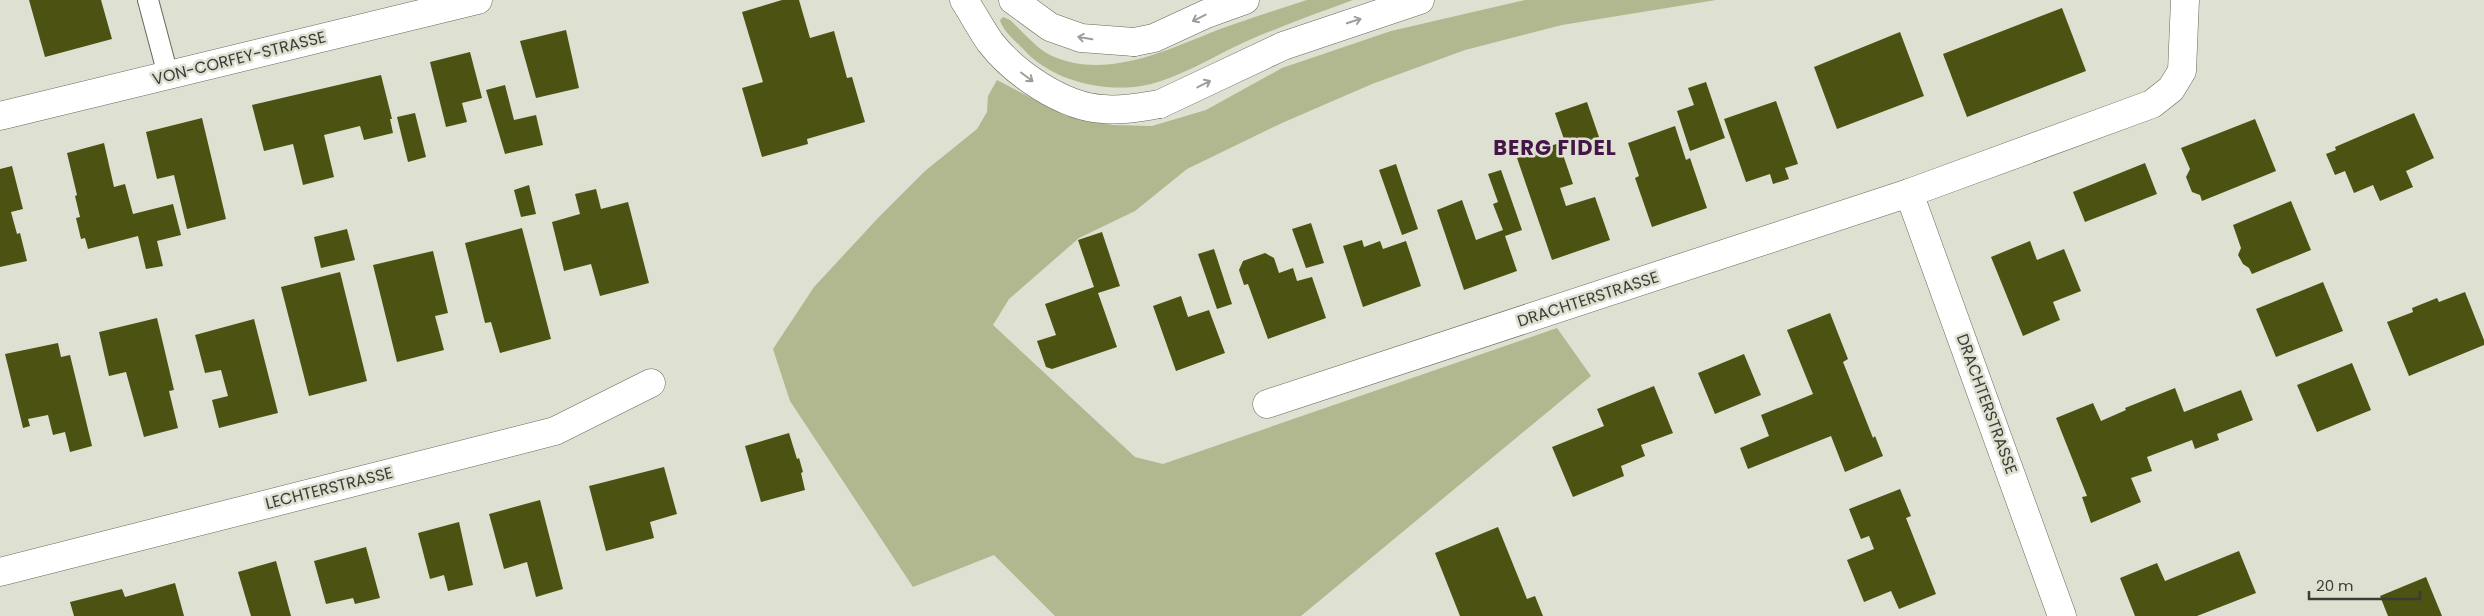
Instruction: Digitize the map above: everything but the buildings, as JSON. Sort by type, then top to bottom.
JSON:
[{"type":"street","name":"VON-CORFEY-STRASSE","points":[[0,116],[478,0]]},
{"type":"street","points":[[964,0],[991,43],[1023,74],[1047,92],[1101,110],[1160,104],[1283,46],[1420,0]]},
{"type":"street","points":[[1013,0],[1057,30],[1081,38],[1134,42],[1154,38],[1206,14],[1245,0]]},
{"type":"street","name":"DRACHTERSTRASSE","points":[[1267,404],[1910,193],[2152,104],[2171,89],[2182,71],[2186,0]]},
{"type":"street","name":"DRACHTERSTRASSE","points":[[1910,193],[2062,616]]},
{"type":"street","name":"LECHTERSTRASSE","points":[[0,572],[555,431],[651,383]]},
{"type":"lane","points":[[148,0],[168,75]]},
{"type":"green space","points":[[1307,0],[1353,0],[1247,41],[1172,77],[1144,85],[1126,87],[1089,84],[1071,80],[1055,73],[1026,52],[1007,33],[1000,20],[1003,17],[1010,20],[1034,44],[1050,55],[1072,62],[1094,65],[1116,64],[1160,52],[1223,28]]},
{"type":"green space","points":[[1525,0],[1716,0],[1562,25],[1465,50],[1372,84],[1282,123],[1187,169],[1135,211],[1079,238],[1009,299],[993,325],[1135,457],[1163,464],[1557,328],[1591,376],[1301,616],[1055,616],[994,555],[913,587],[790,401],[773,349],[814,287],[925,171],[977,129],[987,112],[988,96],[997,80],[1066,116],[1113,125],[1152,126],[1206,110],[1282,68],[1391,31]]},
{"type":"district","name":"BERG FIDEL","points":[[1555,147]]}]
